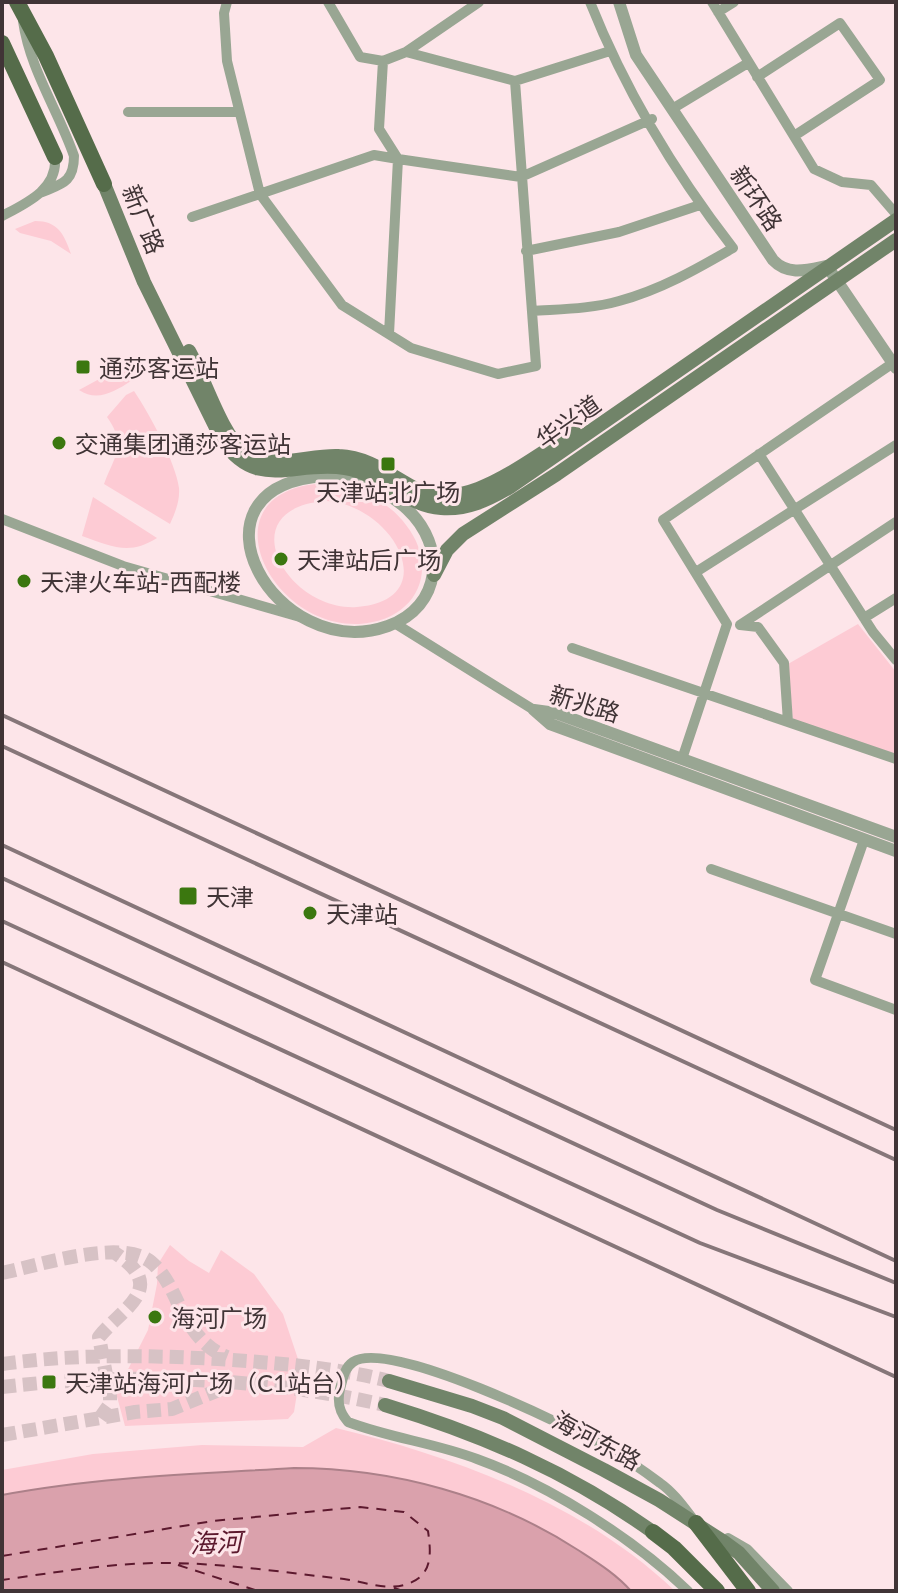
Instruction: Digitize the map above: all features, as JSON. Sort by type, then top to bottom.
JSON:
[{"type":"main road","name":"新广路","points":[[19,6],[46,56],[159,310],[230,452]]},
{"type":"main road","points":[[3,49],[55,157]]},
{"type":"main road","name":"华兴道","points":[[230,452],[247,466],[261,469],[349,468],[426,505],[442,508],[476,504],[501,492],[616,415],[896,217]]},
{"type":"main road","name":"华兴道","points":[[434,575],[447,550],[463,534],[557,474],[896,240]]},
{"type":"main road","points":[[159,310],[192,356],[234,443],[248,455],[265,461],[324,455],[355,458],[384,470],[421,492],[451,497],[485,486],[566,438],[616,415]]},
{"type":"main road","name":"海河东路","points":[[389,1381],[503,1418],[604,1470],[696,1523],[748,1591]]},
{"type":"main road","name":"海河东路","points":[[385,1405],[460,1429],[519,1453],[598,1496],[674,1548],[717,1591]]},
{"type":"main road","points":[[696,1523],[739,1553],[773,1591]]},
{"type":"street","points":[[227,2],[224,13],[227,61],[260,194],[342,305],[411,348],[498,374],[536,366],[515,81]]},
{"type":"street","points":[[328,2],[360,57],[383,61],[406,52],[479,2]]},
{"type":"street","points":[[532,311],[618,302],[680,278],[733,248],[700,205],[610,51],[590,2]]},
{"type":"street","name":"新环路","points":[[619,2],[636,55],[773,260],[792,271],[827,266]]},
{"type":"street","points":[[734,2],[715,7],[814,169],[842,182],[871,185],[896,217]]},
{"type":"street","points":[[2,216],[40,193],[66,182],[74,169],[74,156],[26,42],[19,6]]},
{"type":"street","points":[[757,77],[840,23],[880,80],[794,136]]},
{"type":"street","points":[[406,52],[515,81],[610,51]]},
{"type":"street","points":[[383,61],[379,129],[398,159],[389,334]]},
{"type":"street","points":[[672,109],[748,63]]},
{"type":"street","points":[[128,112],[239,112]]},
{"type":"street","points":[[192,217],[374,155],[521,177],[651,120]]},
{"type":"street","points":[[40,193],[50,184],[56,169],[55,157]]},
{"type":"street","points":[[526,251],[619,232],[700,205]]},
{"type":"street","points":[[682,759],[727,624],[663,520],[894,365],[827,266]]},
{"type":"street","points":[[696,572],[896,445]]},
{"type":"street","points":[[759,454],[864,618],[896,660]]},
{"type":"street","points":[[2,519],[123,566],[335,629],[360,631],[396,624],[421,606],[427,597],[434,575],[432,558],[423,530],[413,515],[377,489],[348,479],[324,476],[296,480],[273,491],[252,519],[249,543],[254,564],[267,588],[303,618]]},
{"type":"street","points":[[740,625],[896,522]]},
{"type":"street","points":[[864,618],[896,598]]},
{"type":"street","points":[[396,624],[534,710]]},
{"type":"street","points":[[727,624],[758,627],[784,663],[788,722]]},
{"type":"street","points":[[572,648],[896,759]]},
{"type":"street","name":"新兆路","points":[[534,710],[556,713],[896,837]]},
{"type":"street","name":"新兆路","points":[[534,710],[550,724],[896,851]]},
{"type":"street","points":[[864,840],[815,980],[896,1010]]},
{"type":"street","points":[[711,869],[896,934]]},
{"type":"street","points":[[688,1591],[650,1559],[564,1500],[478,1459],[348,1422],[340,1413],[338,1397],[345,1371],[352,1362],[365,1358],[417,1365],[573,1430],[611,1450],[664,1485],[696,1523],[747,1549],[788,1591]]},
{"type":"shaded area","points":[[35,221],[55,226],[66,240],[71,254],[51,241],[15,229]]},
{"type":"shaded area","points":[[125,365],[131,381],[118,389],[99,395],[79,390]]},
{"type":"shaded area","points":[[134,391],[161,438],[177,478],[179,498],[170,524],[104,484],[118,444],[107,417],[126,395]]},
{"type":"shaded area","points":[[333,483],[343,485],[374,497],[391,509],[406,525],[421,559],[422,575],[408,603],[395,614],[379,621],[359,624],[325,619],[297,604],[274,581],[261,555],[258,529],[268,506],[292,489]],"holes":[[[326,501],[350,506],[372,518],[389,534],[400,553],[404,571],[399,588],[384,601],[357,607],[332,604],[309,594],[291,578],[278,558],[274,539],[280,521],[296,508]]]},
{"type":"shaded area","points":[[93,497],[157,538],[138,547],[120,548],[82,536]]},
{"type":"shaded area","points":[[858,624],[896,672],[896,762],[793,723],[788,664]]},
{"type":"shaded area","points":[[170,1245],[209,1273],[221,1250],[254,1274],[283,1314],[301,1368],[294,1412],[288,1419],[125,1426],[116,1393],[148,1330],[158,1264]]},
{"type":"shaded area","points":[[336,1428],[427,1453],[516,1488],[601,1533],[675,1591],[2,1591],[2,1470],[93,1454],[202,1445],[303,1447]]},
{"type":"water","name":"海河","points":[[294,1468],[368,1473],[478,1500],[513,1514],[578,1550],[631,1591],[2,1591],[2,1495],[111,1480]]},
{"type":"ferry route","points":[[2,1556],[213,1521],[360,1507],[404,1512],[428,1531],[430,1547],[429,1562],[423,1574],[410,1583],[394,1587],[259,1569],[173,1563],[109,1566],[2,1580]]},
{"type":"ferry route","points":[[178,1565],[258,1591]]},
{"type":"ferry route","points":[[394,1588],[403,1591]]},
{"type":"tunnel","points":[[2,1273],[101,1253],[139,1256],[152,1263],[161,1273],[200,1338],[227,1357]]},
{"type":"tunnel","points":[[100,1418],[110,1404],[110,1396],[99,1337],[129,1306],[140,1287],[139,1277],[131,1265],[115,1253]]},
{"type":"tunnel","points":[[2,1364],[83,1357],[191,1358],[304,1366],[389,1381]]},
{"type":"tunnel","points":[[2,1387],[98,1380],[194,1380],[290,1388],[385,1405]]},
{"type":"tunnel","points":[[2,1435],[135,1412],[172,1409],[231,1385]]},
{"type":"railway","points":[[2,715],[896,1130]]},
{"type":"railway","points":[[2,746],[896,1160]]},
{"type":"railway","points":[[2,845],[896,1261]]},
{"type":"railway","points":[[2,878],[717,1210],[896,1283]]},
{"type":"railway","points":[[2,921],[700,1243],[896,1317]]},
{"type":"railway","points":[[2,962],[896,1377]]},
{"type":"place","name":"通莎客运站","points":[[83,367]]},
{"type":"place","name":"交通集团通莎客运站","points":[[59,443]]},
{"type":"place","name":"天津站北广场","points":[[388,464]]},
{"type":"place","name":"天津站后广场","points":[[281,559]]},
{"type":"place","name":"天津火车站-西配楼","points":[[24,581]]},
{"type":"place","name":"天津","points":[[188,896]]},
{"type":"place","name":"天津站","points":[[310,913]]},
{"type":"place","name":"海河广场","points":[[155,1317]]},
{"type":"place","name":"天津站海河广场（C1站台）","points":[[49,1382]]}]
